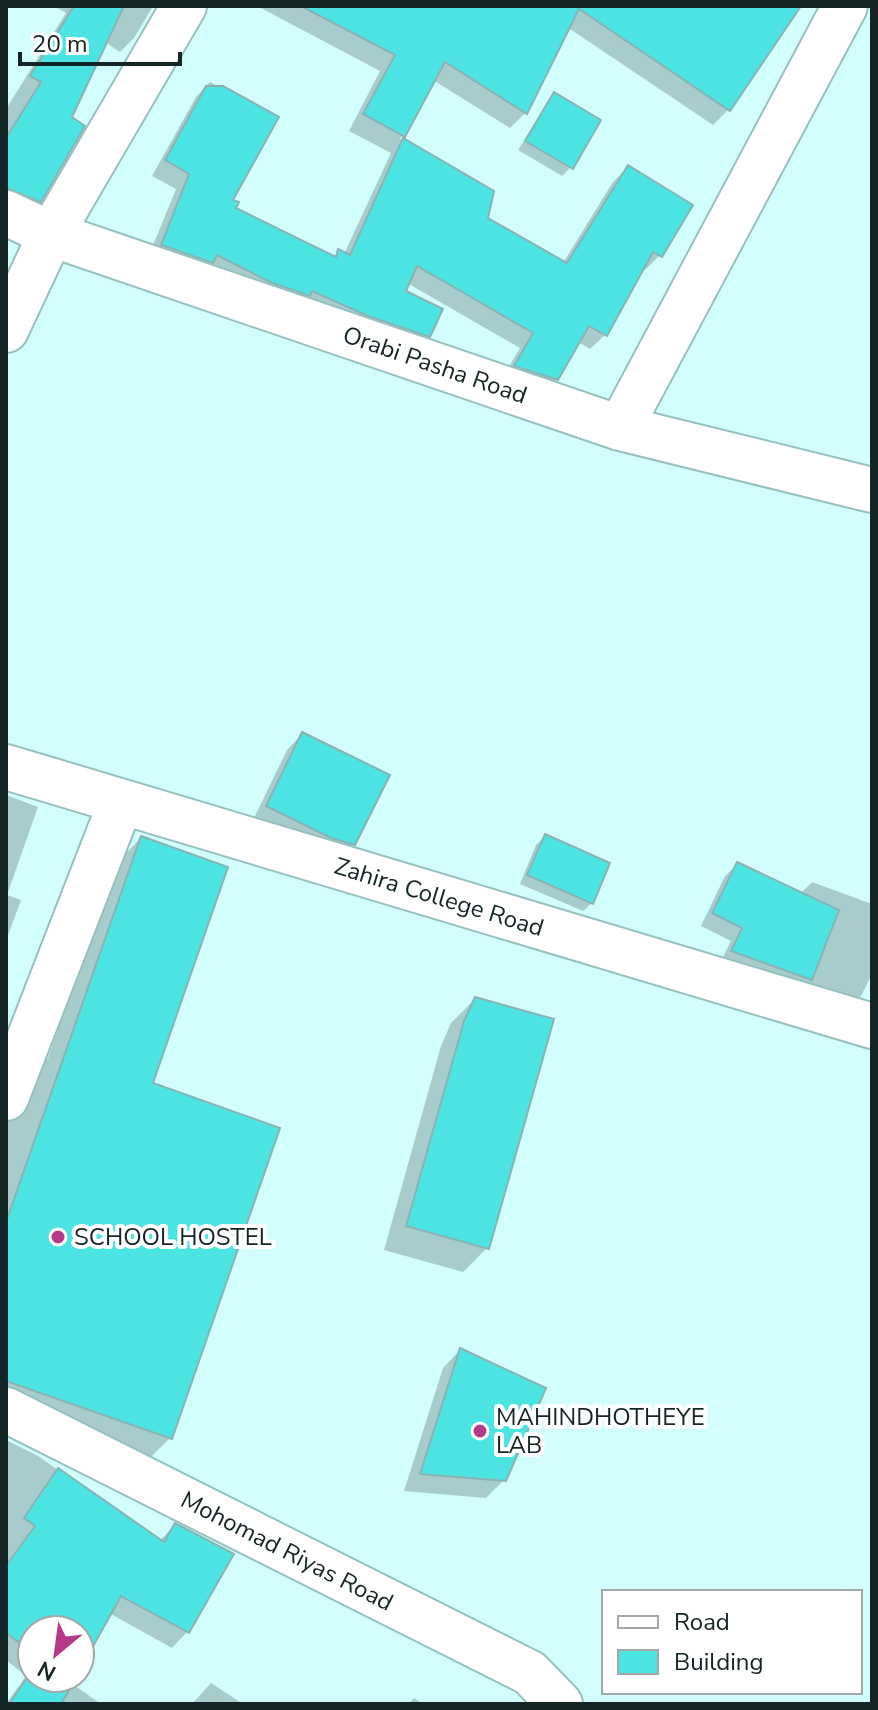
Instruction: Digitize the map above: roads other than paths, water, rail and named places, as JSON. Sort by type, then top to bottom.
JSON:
[{"type":"street","points":[[6,330],[51,234],[184,6]]},
{"type":"street","points":[[620,428],[845,6]]},
{"type":"street","name":"Orabi Pasha Road","points":[[6,213],[51,234],[620,428],[872,490]]},
{"type":"street","name":"Zahira College Road","points":[[6,767],[872,1026]]},
{"type":"street","points":[[6,1098],[121,802]]},
{"type":"street","name":"Mohomad Riyas Road","points":[[6,1410],[530,1673],[560,1704]]},
{"type":"place","name":"SCHOOL HOSTEL","points":[[58,1237]]},
{"type":"place","name":"MAHINDHOTHEYE LAB","points":[[480,1431]]}]
